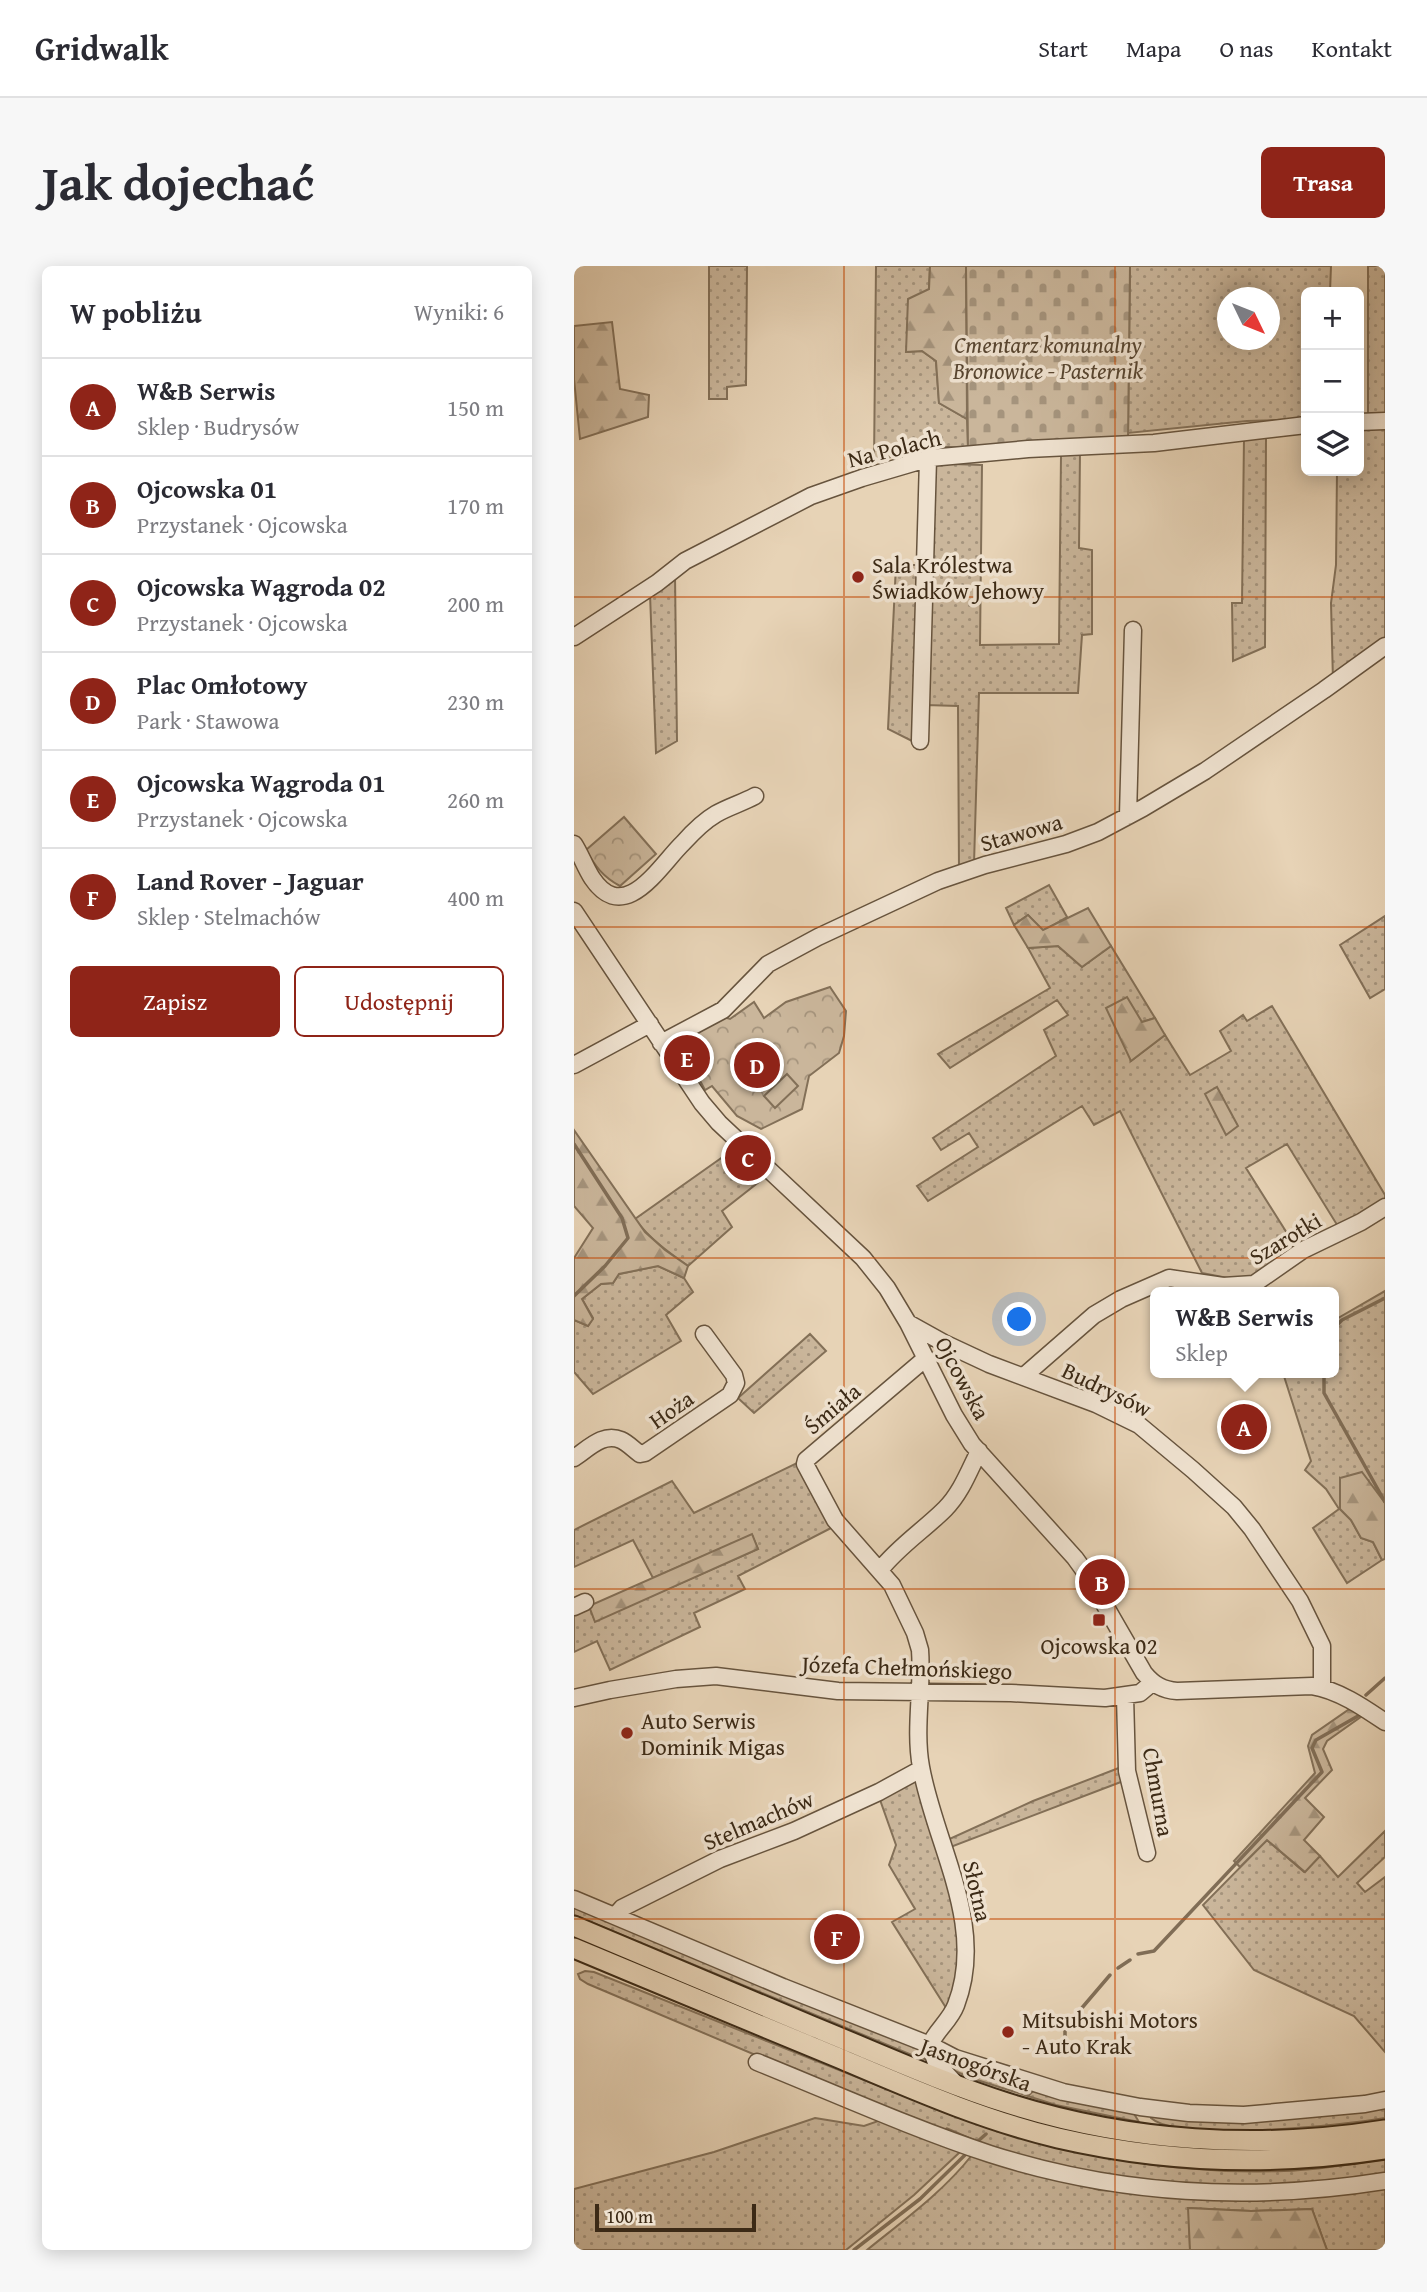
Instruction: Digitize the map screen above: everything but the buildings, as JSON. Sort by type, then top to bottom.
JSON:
[{"type":"main road","name":"Jasnogórska","points":[[574,1926],[956,2085],[1061,2118],[1130,2131],[1225,2141],[1273,2141],[1385,2130]]},
{"type":"main road","name":"Jasnogórska","points":[[574,1948],[955,2106],[1057,2138],[1118,2150],[1202,2160],[1287,2160],[1385,2150]]},
{"type":"street","points":[[1364,422],[1385,421]]},
{"type":"street","name":"Na Polach","points":[[574,637],[657,583],[685,561],[811,496],[862,478],[928,459],[1028,449],[1154,443],[1301,426]]},
{"type":"street","points":[[920,741],[928,459]]},
{"type":"street","points":[[1128,816],[1133,631]]},
{"type":"street","name":"Stawowa","points":[[662,1043],[723,1010],[768,964],[818,937],[938,881],[985,865],[1066,844],[1098,832],[1128,816],[1205,771],[1385,646]]},
{"type":"street","points":[[574,844],[593,880],[609,893],[625,896],[637,892],[660,871],[682,844],[715,815],[755,796]]},
{"type":"street","name":"Ojcowska","points":[[574,911],[702,1103],[719,1124],[863,1258],[887,1288],[908,1323],[954,1415],[979,1451],[1082,1567],[1152,1683]]},
{"type":"street","points":[[574,1065],[650,1024]]},
{"type":"street","name":"Szarotki","points":[[1024,1376],[1094,1315],[1121,1299],[1169,1278],[1223,1286],[1254,1284],[1303,1250],[1385,1208]]},
{"type":"street","name":"Budrysów","points":[[908,1323],[989,1364],[1096,1404],[1139,1424],[1234,1507],[1252,1529],[1313,1623],[1322,1646],[1322,1688]]},
{"type":"street","name":"Hoża","points":[[574,1458],[591,1445],[609,1438],[621,1440],[640,1454],[645,1453],[730,1395],[736,1383],[734,1375],[704,1334]]},
{"type":"street","name":"Śmiała","points":[[919,1691],[921,1665],[915,1633],[892,1585],[835,1520],[805,1464],[806,1460],[926,1358]]},
{"type":"street","points":[[880,1570],[890,1557],[955,1497],[979,1451]]},
{"type":"street","name":"Józefa Chełmońskiego","points":[[574,1698],[676,1679],[716,1676],[838,1691],[919,1691],[1105,1698],[1140,1693],[1152,1683]]},
{"type":"street","points":[[1152,1683],[1177,1691],[1302,1685],[1322,1688],[1360,1705],[1385,1722]]},
{"type":"street","name":"Słotna","points":[[919,1691],[921,1769],[954,1885],[967,1949],[966,1969],[955,2006],[930,2045]]},
{"type":"street","name":"Chmurna","points":[[1125,1696],[1127,1771],[1147,1853]]},
{"type":"street","name":"Stelmachów","points":[[615,1916],[622,1908],[720,1859],[794,1831],[879,1792],[921,1769]]},
{"type":"street","points":[[574,1899],[783,1987],[930,2045],[955,2058],[1063,2092],[1140,2107],[1189,2113],[1244,2115],[1385,2100]]},
{"type":"street","points":[[930,2045],[936,2063],[956,2085]]},
{"type":"street","points":[[757,2062],[952,2141],[1049,2170],[1091,2179],[1173,2190],[1248,2193],[1332,2189],[1385,2181]]},
{"type":"street","points":[[1140,2107],[1148,2123],[1175,2137]]},
{"type":"green space","points":[[709,266],[747,266],[746,385],[727,387],[727,399],[709,399]]},
{"type":"green space","points":[[876,266],[930,266],[929,289],[907,352],[922,351],[936,361],[939,403],[967,419],[968,448],[928,446],[874,462]]},
{"type":"green space","points":[[930,266],[966,266],[967,419],[939,403],[936,361],[922,351],[906,352],[908,299],[929,289]]},
{"type":"green space","name":"Cmentarz komunalny Bronowice - Pasternik","points":[[966,266],[1130,266],[1128,439],[968,448]]},
{"type":"green space","points":[[1130,266],[1331,266],[1330,287],[1301,287],[1301,419],[1247,421],[1128,433]]},
{"type":"green space","points":[[1368,266],[1385,266],[1385,417],[1368,417]]},
{"type":"green space","points":[[612,322],[620,389],[649,395],[648,417],[580,439],[574,379],[574,326]]},
{"type":"green space","points":[[1385,425],[1385,641],[1333,681],[1331,603],[1336,565],[1337,476],[1364,476],[1364,426]]},
{"type":"green space","points":[[1266,436],[1265,647],[1233,661],[1232,603],[1242,603],[1244,438]]},
{"type":"green space","points":[[1080,452],[1079,548],[1092,550],[1092,634],[1082,635],[1078,693],[979,693],[974,864],[959,869],[958,706],[926,705],[916,743],[888,729],[896,565],[922,565],[923,463],[982,465],[980,645],[1059,644],[1061,455]]},
{"type":"green space","points":[[675,575],[677,741],[656,753],[650,594]]},
{"type":"green space","points":[[624,817],[656,854],[620,886],[600,871],[586,850]]},
{"type":"green space","points":[[1049,885],[1067,917],[1043,931],[1028,915],[1014,925],[1006,908]]},
{"type":"green space","points":[[1088,908],[1111,946],[1082,967],[1058,946],[1028,948],[1014,925],[1028,915],[1043,930]]},
{"type":"green space","points":[[1385,916],[1385,989],[1370,998],[1340,945]]},
{"type":"green space","points":[[1058,946],[1082,967],[1111,946],[1155,1018],[1142,1022],[1131,1061],[1165,1035],[1190,1075],[1231,1051],[1220,1031],[1243,1015],[1247,1021],[1272,1006],[1385,1195],[1385,1200],[1339,1228],[1287,1144],[1246,1168],[1297,1249],[1256,1276],[1238,1280],[1202,1273],[1120,1111],[1094,1125],[1082,1106],[928,1201],[917,1186],[978,1147],[969,1133],[941,1150],[933,1138],[1056,1056],[1044,1030],[1068,1015],[1057,1000],[950,1068],[938,1054],[1050,988],[1028,948]]},
{"type":"green space","points":[[830,987],[846,1011],[844,1036],[839,1053],[809,1076],[802,1109],[761,1129],[737,1116],[712,1086],[705,1090],[679,1042],[724,1017],[730,1019],[754,1002],[764,1018],[786,1002]]},
{"type":"green space","points":[[1127,997],[1142,1022],[1155,1018],[1165,1035],[1131,1061],[1106,1008]]},
{"type":"green space","points":[[787,1074],[798,1086],[775,1108],[764,1096]]},
{"type":"green space","points":[[1217,1087],[1238,1126],[1226,1135],[1205,1094]]},
{"type":"green space","points":[[574,1130],[645,1232],[688,1266],[684,1278],[658,1266],[619,1274],[613,1283],[601,1284],[582,1299],[593,1319],[588,1326],[574,1320],[574,1258],[593,1228],[574,1206]]},
{"type":"green space","points":[[734,1149],[764,1178],[722,1211],[732,1227],[688,1266],[653,1239],[635,1219]]},
{"type":"green space","points":[[658,1266],[684,1278],[693,1292],[666,1315],[681,1341],[593,1394],[574,1372],[574,1320],[588,1326],[593,1318],[582,1299],[601,1284],[613,1283],[619,1274]]},
{"type":"green space","points":[[1385,1291],[1385,1503],[1340,1478],[1340,1509],[1351,1520],[1361,1538],[1373,1542],[1382,1560],[1347,1583],[1313,1528],[1339,1509],[1326,1489],[1305,1470],[1311,1461],[1285,1378],[1339,1378],[1339,1318]]},
{"type":"green space","points":[[810,1334],[826,1351],[754,1413],[738,1398]]},
{"type":"green space","points":[[797,1463],[833,1527],[738,1576],[745,1589],[694,1613],[700,1627],[610,1670],[597,1641],[574,1652],[574,1613],[589,1606],[595,1621],[758,1549],[752,1535],[653,1578],[633,1540],[574,1567],[574,1530],[672,1481],[694,1513]]},
{"type":"green space","points":[[1362,1472],[1385,1503],[1385,1559],[1382,1560],[1373,1542],[1361,1538],[1351,1520],[1340,1509],[1340,1478]]},
{"type":"green space","points":[[752,1534],[758,1549],[595,1622],[589,1606]]},
{"type":"green space","points":[[1351,1708],[1365,1714],[1327,1741],[1323,1749],[1332,1770],[1305,1798],[1324,1817],[1304,1840],[1320,1856],[1305,1872],[1267,1840],[1240,1867],[1234,1861],[1315,1773],[1308,1746],[1312,1735]]},
{"type":"green space","points":[[1124,1766],[1126,1780],[948,1848],[945,1841],[1033,1801]]},
{"type":"green space","points":[[912,1778],[920,1780],[958,1925],[962,1950],[948,2011],[892,1922],[915,1909],[889,1865],[896,1845],[879,1797]]},
{"type":"green space","points":[[1385,1831],[1385,1857],[1357,1883],[1365,1892],[1385,1877],[1385,2052],[1354,2016],[1254,1970],[1203,1905],[1267,1840],[1304,1872],[1320,1856],[1338,1877]]},
{"type":"green space","points":[[574,1905],[921,2048],[925,2059],[574,1915]]},
{"type":"green space","points":[[585,1971],[594,1972],[954,2116],[1035,2141],[1116,2159],[1199,2169],[1297,2170],[1385,2159],[1385,2178],[1306,2188],[1140,2183],[991,2150],[805,2076],[588,1984],[580,1979],[578,1974]]},
{"type":"green space","points":[[939,2055],[1133,2112],[1139,2122],[1056,2105],[974,2079],[952,2070]]},
{"type":"green space","points":[[1385,2104],[1385,2118],[1301,2128],[1194,2130],[1167,2125],[1151,2118],[1152,2115]]},
{"type":"green space","points":[[815,2118],[864,2126],[881,2120],[961,2151],[914,2195],[846,2250],[574,2250],[574,2189],[714,2152]]},
{"type":"green space","points":[[972,2155],[1099,2190],[1189,2196],[1385,2185],[1385,2250],[1327,2250],[1312,2209],[1251,2211],[1189,2208],[1190,2250],[867,2250],[936,2193]]},
{"type":"green space","points":[[1188,2208],[1251,2211],[1312,2209],[1327,2250],[1190,2250]]},
{"type":"waterway","points":[[574,1144],[622,1218],[628,1238],[605,1266],[574,1296]]},
{"type":"waterway","points":[[1339,1323],[1385,1298]]},
{"type":"waterway","points":[[1324,1378],[1324,1393],[1385,1502]]},
{"type":"waterway","points":[[1366,1695],[1385,1678]]},
{"type":"waterway","points":[[1138,1954],[1154,1951],[1322,1772],[1312,1748],[1316,1740],[1358,1716]]},
{"type":"waterway","points":[[1118,1968],[1130,1960]]},
{"type":"waterway","points":[[1075,2016],[1110,1975]]},
{"type":"waterway","points":[[1061,2053],[1065,2046],[1065,2031]]},
{"type":"waterway","points":[[1028,2095],[1033,2090]]},
{"type":"waterway","points":[[947,2129],[977,2142]]},
{"type":"waterway","points":[[977,2142],[986,2134]]},
{"type":"waterway","points":[[854,2250],[920,2199],[967,2153]]},
{"type":"place","name":"Sala Królestwa Świadków Jehowy","points":[[858,577]]},
{"type":"place","name":"Ojcowska Wągroda 01","points":[[687,1058]]},
{"type":"place","name":"Plac Omłotowy","points":[[757,1065]]},
{"type":"place","name":"Ojcowska Wągroda 02","points":[[748,1158]]},
{"type":"place","name":"W&B Serwis","points":[[1244,1427]]},
{"type":"place","name":"Ojcowska 01","points":[[1102,1582]]},
{"type":"place","name":"Ojcowska 02","points":[[1099,1620]]},
{"type":"place","name":"Auto Serwis Dominik Migas","points":[[627,1733]]},
{"type":"place","name":"Land Rover - Jaguar","points":[[837,1937]]},
{"type":"place","name":"Mitsubishi Motors - Auto Krak","points":[[1008,2032]]}]
